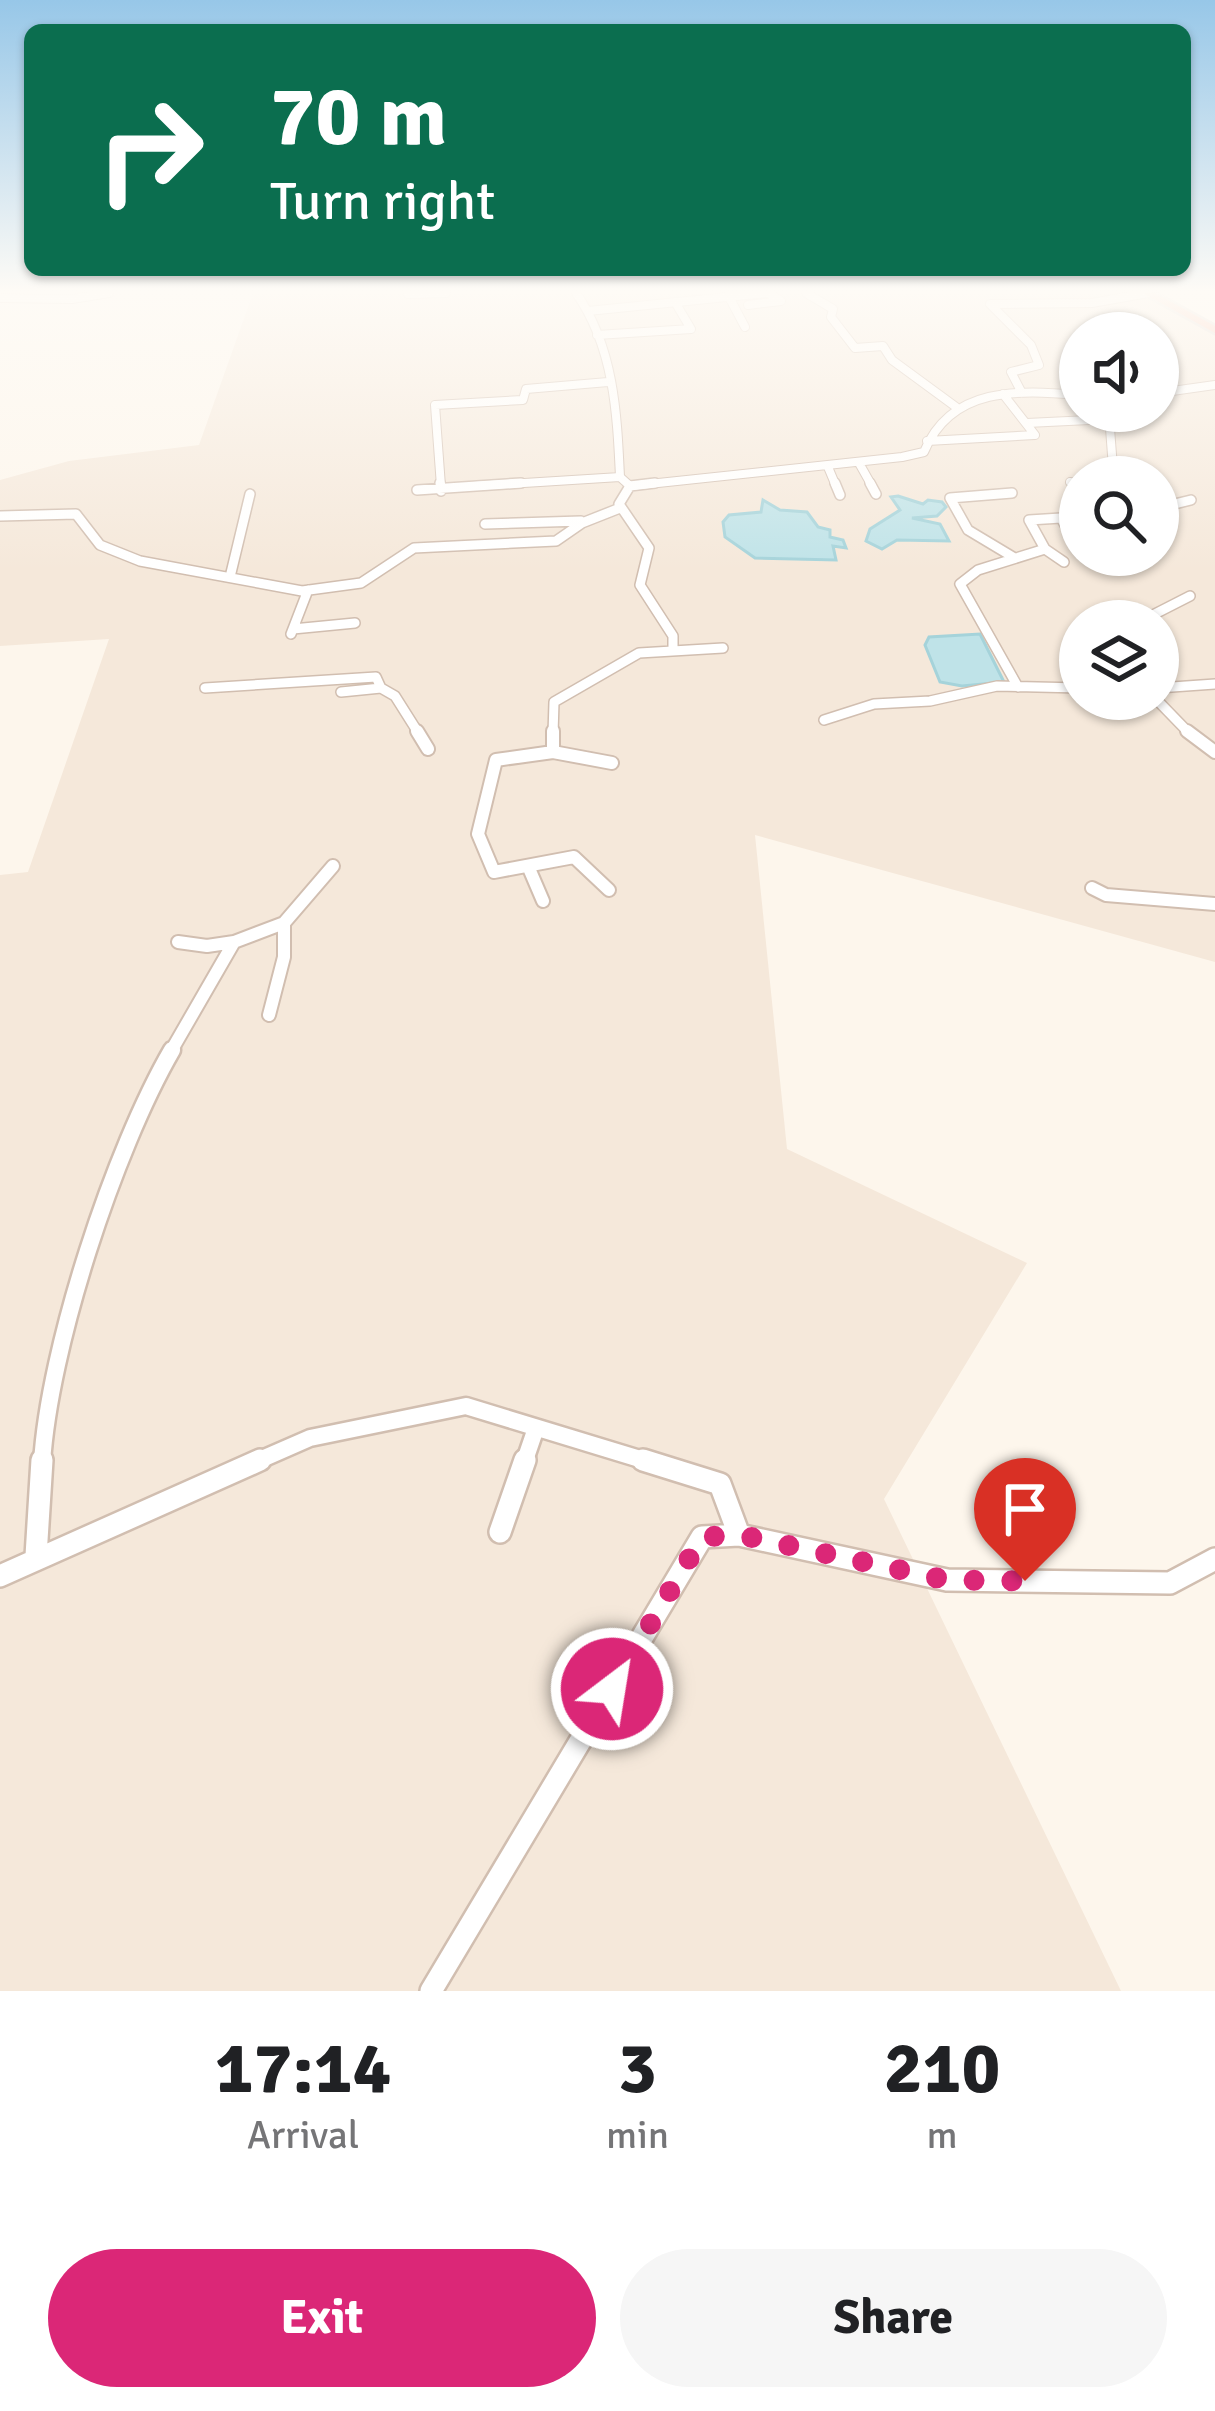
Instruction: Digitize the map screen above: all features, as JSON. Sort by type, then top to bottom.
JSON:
[{"type":"street","points":[[441,491],[435,405],[523,400],[526,389],[562,386]]},
{"type":"street","points":[[610,386],[620,476],[630,486]]},
{"type":"street","points":[[928,386],[956,406]]},
{"type":"street","points":[[1018,386],[1022,393]]},
{"type":"street","points":[[927,441],[1035,435],[1003,394]]},
{"type":"street","points":[[630,486],[828,467],[924,452],[927,441],[956,406],[1003,394],[1059,394]]},
{"type":"street","points":[[1027,423],[1059,420]]},
{"type":"street","points":[[860,463],[876,494]]},
{"type":"street","points":[[828,467],[839,495]]},
{"type":"street","points":[[417,490],[620,476]]},
{"type":"street","points":[[0,516],[76,514],[83,517],[94,540],[114,552],[158,566],[308,590],[346,586],[388,569],[414,548],[556,541],[585,521],[620,508],[630,486]]},
{"type":"street","points":[[1012,493],[950,498],[968,530],[1012,557]]},
{"type":"street","points":[[230,577],[250,494]]},
{"type":"street","points":[[1179,503],[1191,500]]},
{"type":"street","points":[[620,508],[649,548],[640,585],[673,636],[673,648]]},
{"type":"street","points":[[1059,518],[1029,520],[1045,549],[1059,559]]},
{"type":"street","points":[[485,524],[585,521]]},
{"type":"street","points":[[1018,687],[960,584],[978,570],[1045,549]]},
{"type":"street","points":[[346,586],[346,603]]},
{"type":"street","points":[[308,590],[292,631],[355,622]]},
{"type":"street","points":[[1179,601],[1190,596]]},
{"type":"street","points":[[554,752],[554,703],[639,653],[723,648]]},
{"type":"street","points":[[340,692],[376,677]]},
{"type":"street","points":[[205,688],[376,677],[395,696],[428,748]]},
{"type":"street","points":[[1179,687],[1215,684]]},
{"type":"street","points":[[824,721],[874,704],[1018,687],[1059,688]]},
{"type":"street","points":[[1176,720],[1215,752]]},
{"type":"street","points":[[609,890],[574,857],[494,872],[478,834],[496,760],[554,752],[611,763]]},
{"type":"street","points":[[178,942],[234,942],[284,923],[333,866]]},
{"type":"street","points":[[528,866],[542,901]]},
{"type":"street","points":[[1092,888],[1106,896],[1215,904]]},
{"type":"street","points":[[269,1015],[284,957],[284,923]]},
{"type":"street","points":[[36,1556],[43,1442],[75,1294],[146,1094],[234,942]]},
{"type":"street","points":[[0,1576],[36,1556],[310,1438],[466,1406],[721,1484],[740,1535]]},
{"type":"street","points":[[500,1532],[536,1427]]},
{"type":"street","points":[[431,1991],[702,1537],[740,1535],[947,1580],[1170,1583],[1215,1559]]},
{"type":"shaded area","points":[[220,386],[1059,386],[1059,432],[1179,432],[1179,386],[1215,386],[1215,962],[755,835],[787,1149],[1027,1263],[884,1499],[1121,1991],[0,1991],[0,875],[28,872],[109,639],[0,646],[0,480],[69,461],[199,445]]},
{"type":"water","points":[[891,497],[923,504],[942,502],[946,507],[937,516],[912,518],[940,524],[949,541],[897,540],[882,549],[866,541],[870,529],[900,510]]},
{"type":"water","points":[[763,500],[780,510],[807,512],[818,527],[830,530],[830,537],[843,540],[846,548],[833,546],[836,560],[755,558],[725,537],[723,522],[729,515],[761,512]]},
{"type":"water","points":[[980,634],[1004,682],[962,686],[940,682],[925,645],[929,637]]},
{"type":"route","points":[[612,1689],[702,1537],[740,1535],[947,1580],[1025,1581]]}]
